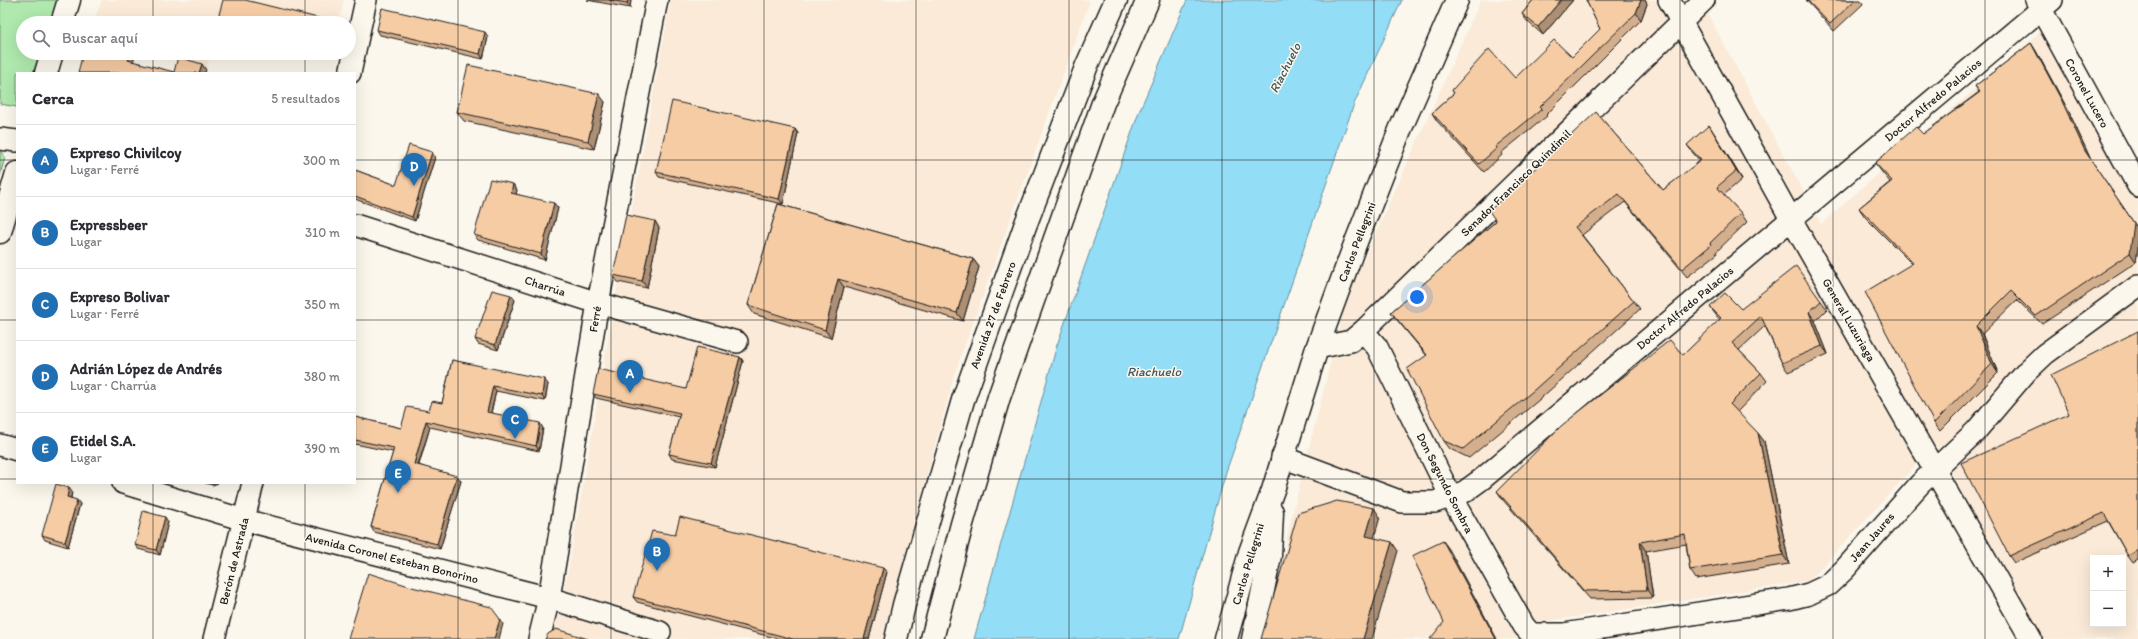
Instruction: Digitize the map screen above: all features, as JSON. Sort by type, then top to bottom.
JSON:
[{"type":"main road","points":[[64,16],[69,0]]},
{"type":"main road","name":"Avenida 27 de Febrero","points":[[896,639],[904,605],[963,400],[1031,212],[1087,65],[1116,0]]},
{"type":"main road","points":[[932,639],[962,524],[999,397],[1103,104],[1148,0]]},
{"type":"main road","name":"Carlos Pellegrini","points":[[1226,639],[1250,552],[1273,490],[1317,348],[1354,247],[1400,130],[1457,0]]},
{"type":"main road","points":[[46,72],[50,60]]},
{"type":"main road","points":[[0,232],[16,176]]},
{"type":"main road","name":"Carlos Pellegrini","points":[[1253,639],[1270,556],[1273,490]]},
{"type":"street","points":[[356,46],[366,0]]},
{"type":"street","name":"Ferré","points":[[539,639],[549,598],[598,303],[657,0]]},
{"type":"street","name":"General Luzuriaga","points":[[1669,0],[1791,219],[2031,639]]},
{"type":"street","name":"Senador Francisco Quindimil","points":[[1317,348],[1351,341],[1363,331],[1704,0]]},
{"type":"street","name":"Coronel Lucero","points":[[2043,3],[2138,186]]},
{"type":"street","name":"Doctor Alfredo Palacios","points":[[1282,457],[1402,502],[1434,502],[1464,492],[1482,479],[1791,219],[2043,3]]},
{"type":"street","points":[[350,72],[353,60]]},
{"type":"street","points":[[0,139],[16,141]]},
{"type":"street","name":"Charrúa","points":[[356,225],[598,303],[737,342]]},
{"type":"street","name":"Jean Jaures","points":[[1531,634],[1564,634],[1809,594],[1828,585],[1844,570],[1935,469],[1975,432],[2027,371],[2044,354],[2138,286]]},
{"type":"street","name":"Don Segundo Sombra","points":[[1363,331],[1377,347],[1451,497],[1512,606],[1531,634]]},
{"type":"street","points":[[0,445],[16,450]]},
{"type":"street","name":"Avenida Coronel Esteban Bonorino","points":[[126,484],[244,520],[549,598],[660,632]]},
{"type":"street","name":"Berón de Astrada","points":[[214,639],[253,484]]},
{"type":"shaded area","points":[[102,0],[344,0],[340,16],[96,16]]},
{"type":"shaded area","points":[[671,0],[1090,0],[955,372],[882,639],[553,639],[569,567],[618,282]]},
{"type":"shaded area","points":[[1481,0],[1700,0],[1821,224],[2047,26],[2138,176],[2138,639],[2039,639],[1936,443],[1809,581],[1522,625],[1517,639],[1270,639],[1288,532],[1347,297]]},
{"type":"shaded area","points":[[175,60],[209,60],[206,70]]},
{"type":"green space","points":[[0,0],[58,0],[52,16],[16,16],[16,60],[38,60],[33,72],[16,72],[16,107],[0,104]]},
{"type":"green space","points":[[0,150],[5,157],[0,176]]},
{"type":"water","name":"Riachuelo","points":[[1187,0],[1402,0],[1354,104],[1226,472],[1179,639],[974,639],[1057,345],[1139,112]]},
{"type":"building","points":[[223,0],[245,0],[310,16],[219,16]]},
{"type":"building","points":[[609,0],[628,0],[627,3]]},
{"type":"building","points":[[1533,0],[1561,0],[1538,27],[1522,14]]},
{"type":"building","points":[[1586,0],[1641,0],[1636,13],[1540,107],[1542,109],[1496,146],[1497,148],[1479,164],[1432,113],[1454,93],[1452,90],[1489,49],[1515,78],[1554,40],[1572,57],[1600,29]]},
{"type":"building","points":[[1807,0],[1855,0],[1830,24]]},
{"type":"building","points":[[382,8],[485,32],[480,54],[377,30]]},
{"type":"building","points":[[2031,43],[2062,101],[2085,151],[2134,223],[2130,253],[2036,316],[2011,291],[1976,326],[1992,364],[1934,423],[1865,292],[1913,263],[1859,208],[1892,181],[1875,163],[1916,127],[1923,134],[1980,92],[1975,86]]},
{"type":"building","points":[[81,60],[128,60],[174,72],[78,72]]},
{"type":"building","points":[[177,60],[188,60],[202,64],[199,72],[174,72]]},
{"type":"building","points":[[468,65],[599,94],[588,141],[457,112]]},
{"type":"building","points":[[672,101],[795,129],[779,199],[656,172]]},
{"type":"building","points":[[1596,112],[1663,190],[1701,160],[1687,145],[1709,125],[1736,171],[1717,187],[1741,213],[1710,243],[1711,245],[1682,269],[1619,194],[1575,227],[1634,301],[1534,390],[1463,449],[1444,441],[1407,369],[1427,355],[1391,312],[1496,221],[1489,211]]},
{"type":"building","points":[[409,145],[432,152],[412,217],[356,196],[356,170],[396,185]]},
{"type":"building","points":[[490,179],[513,184],[511,193],[554,203],[541,254],[474,235]]},
{"type":"building","points":[[778,204],[973,259],[957,313],[838,279],[825,330],[748,305]]},
{"type":"building","points":[[626,215],[655,221],[642,281],[613,275]]},
{"type":"building","points":[[1796,266],[1821,301],[1809,312],[1822,346],[1782,363],[1761,316],[1732,343],[1761,373],[1730,404],[1758,433],[1783,555],[1690,570],[1685,534],[1640,542],[1647,590],[1584,591],[1497,491],[1561,426],[1670,340],[1683,355],[1721,318],[1710,307],[1725,293],[1741,309]]},
{"type":"building","points":[[492,290],[511,295],[495,345],[475,339]]},
{"type":"building","points":[[2138,331],[2138,550],[2128,556],[2104,513],[2009,556],[1961,463],[2069,414],[2051,375]]},
{"type":"building","points":[[697,347],[740,357],[711,463],[669,454],[680,413],[593,394],[598,369],[686,389]]},
{"type":"building","points":[[452,360],[544,379],[542,396],[493,386],[487,412],[540,423],[536,446],[426,421],[414,464],[457,476],[437,544],[371,527],[394,448],[356,440],[356,417],[401,428],[407,407],[429,411],[432,401],[442,403]]},
{"type":"building","points":[[56,484],[69,488],[67,497],[77,500],[65,542],[42,535]]},
{"type":"building","points":[[1337,501],[1374,508],[1366,536],[1392,542],[1363,639],[1261,639],[1298,513]]},
{"type":"building","points":[[143,511],[165,517],[156,550],[135,545]]},
{"type":"building","points":[[680,517],[883,568],[864,639],[793,639],[633,597],[652,531],[675,535]]},
{"type":"building","points":[[1443,541],[1496,639],[1430,639],[1444,622],[1412,556]]},
{"type":"building","points":[[368,573],[412,587],[491,607],[500,619],[494,639],[348,639]]},
{"type":"building","points":[[556,629],[588,639],[545,639],[548,634]]},
{"type":"place","name":"Adrián López de Andrés","points":[[414,186]]},
{"type":"place","name":"Expreso Chivilcoy","points":[[630,393]]},
{"type":"place","name":"Expreso Bolivar","points":[[515,439]]},
{"type":"place","name":"Etidel S.A.","points":[[398,493]]},
{"type":"place","name":"Expressbeer","points":[[657,571]]}]
